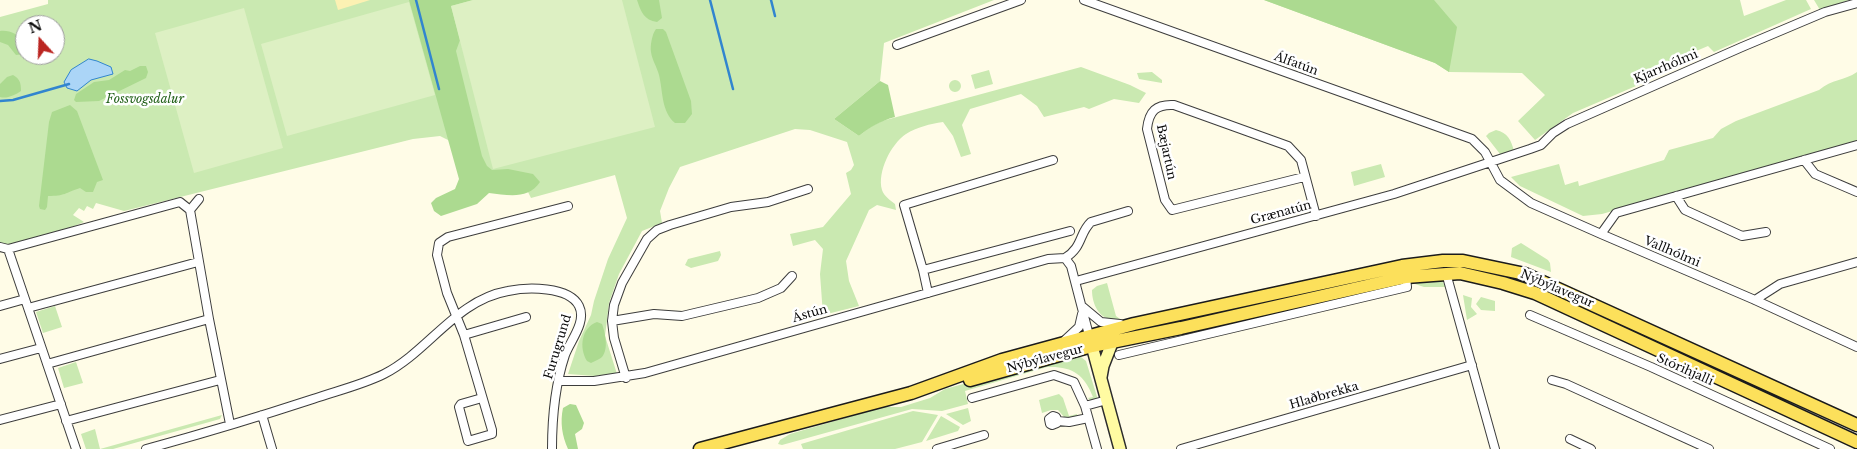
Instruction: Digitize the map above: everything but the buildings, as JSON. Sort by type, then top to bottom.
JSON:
[{"type":"main road","name":"Nýbýlavegur","points":[[911,393],[939,389],[1091,341],[1134,324],[1402,266],[1443,261],[1482,264],[1525,274],[1857,425]]},
{"type":"main road","name":"Nýbýlavegur","points":[[700,449],[911,393],[1002,360],[1060,344],[1091,341],[1112,343],[1182,335],[1406,277],[1446,273],[1469,275],[1535,293],[1857,442]]},
{"type":"street","points":[[897,45],[1021,0]]},
{"type":"street","name":"Álfatún","points":[[1084,0],[1466,137],[1481,147],[1490,162]]},
{"type":"street","name":"Kjarrhólmi","points":[[1490,162],[1541,144],[1567,124],[1657,83],[1825,12],[1857,3]]},
{"type":"street","name":"Bæjartún","points":[[1304,177],[1172,210],[1165,200],[1147,129],[1148,120],[1154,110],[1163,104],[1174,105],[1288,146],[1301,160],[1304,177],[1316,216]]},
{"type":"street","points":[[1601,234],[1616,213],[1857,145]]},
{"type":"street","points":[[928,293],[904,205],[1053,160]]},
{"type":"street","points":[[1804,160],[1815,174],[1857,192]]},
{"type":"street","name":"Grænatún","points":[[1076,281],[1394,194],[1490,162]]},
{"type":"street","name":"Vallhólmi","points":[[1490,162],[1500,180],[1531,203],[1755,300],[1857,347]]},
{"type":"street","points":[[626,378],[614,338],[612,322],[614,305],[622,283],[647,239],[657,230],[731,207],[768,202],[808,190]]},
{"type":"street","points":[[1676,196],[1685,210],[1742,236],[1766,232]]},
{"type":"street","points":[[190,210],[199,198]]},
{"type":"street","points":[[76,449],[28,308],[4,248],[180,202],[190,210],[220,380],[230,424]]},
{"type":"street","points":[[482,398],[461,404],[459,407],[468,441],[492,434],[482,398],[464,335],[447,293],[437,255],[440,243],[448,237],[568,206]]},
{"type":"street","points":[[1120,449],[1076,281],[1071,266],[1065,258],[1074,253],[1087,225],[1091,222],[1128,211]]},
{"type":"street","points":[[923,270],[1070,231]]},
{"type":"street","name":"Ástún","points":[[559,381],[594,381],[626,378],[1048,259],[1065,258]]},
{"type":"street","points":[[28,308],[198,262]]},
{"type":"street","points":[[1755,300],[1780,284],[1857,262]]},
{"type":"street","points":[[1446,273],[1495,449]]},
{"type":"street","points":[[612,322],[654,314],[682,316],[758,298],[781,288],[792,276]]},
{"type":"street","name":"Furugrund","points":[[146,449],[262,415],[382,375],[408,360],[456,316],[475,303],[508,291],[538,289],[557,291],[572,298],[579,306],[580,320],[565,355],[559,381],[553,438],[554,449]]},
{"type":"street","points":[[0,306],[25,300]]},
{"type":"street","points":[[1083,307],[1102,322],[1134,324]]},
{"type":"street","name":"Nýbýlavegur","points":[[1060,344],[1079,327],[1082,321],[1083,307]]},
{"type":"street","points":[[1178,315],[1182,335]]},
{"type":"street","name":"Stórihjalli","points":[[1530,315],[1669,375],[1830,449]]},
{"type":"street","points":[[464,335],[526,317]]},
{"type":"street","points":[[47,364],[209,319]]},
{"type":"street","name":"Nýbýlavegur","points":[[1119,355],[1182,335]]},
{"type":"street","points":[[1101,379],[1103,366],[1112,343]]},
{"type":"street","points":[[0,360],[41,348]]},
{"type":"street","name":"Hlaðbrekka","points":[[1181,449],[1472,365]]},
{"type":"street","points":[[972,398],[1054,375],[1074,382],[1085,406],[1097,449]]},
{"type":"street","points":[[66,421],[220,380]]},
{"type":"street","points":[[1552,380],[1559,381],[1709,449]]},
{"type":"street","points":[[1085,406],[1107,400]]},
{"type":"street","points":[[0,420],[61,404]]},
{"type":"street","points":[[262,415],[272,449]]},
{"type":"street","points":[[1058,421],[1069,422],[1088,418]]},
{"type":"street","points":[[937,449],[984,435]]},
{"type":"street","points":[[1570,439],[1592,449]]},
{"type":"green space","name":"Fossvogsdalur","points":[[48,0],[994,0],[884,43],[880,81],[834,119],[859,136],[870,127],[882,121],[1081,67],[1146,93],[1139,103],[1114,99],[1089,109],[1084,107],[1044,117],[1037,106],[1021,94],[970,109],[962,125],[971,154],[961,157],[953,136],[943,122],[924,126],[906,134],[890,151],[883,167],[882,190],[895,204],[896,210],[877,205],[869,210],[846,261],[849,281],[859,306],[823,315],[820,274],[823,249],[815,240],[793,246],[790,234],[823,227],[851,194],[846,173],[854,165],[847,142],[810,130],[795,129],[680,167],[660,211],[662,223],[642,231],[619,274],[609,303],[605,336],[617,374],[595,376],[568,374],[579,341],[591,315],[608,259],[627,218],[615,175],[531,198],[527,190],[475,181],[464,148],[440,136],[413,139],[124,211],[96,203],[93,209],[87,206],[84,211],[79,208],[73,215],[84,222],[39,241],[0,247],[0,17],[48,4]]},
{"type":"green space","points":[[409,0],[473,0],[451,6],[460,40],[456,51],[482,156],[487,166],[492,170],[508,169],[533,174],[540,182],[530,192],[517,195],[489,193],[477,204],[441,216],[434,211],[431,203],[436,198],[455,189],[459,179]]},
{"type":"green space","points":[[473,0],[622,0],[655,127],[493,169],[451,6]]},
{"type":"green space","points":[[637,0],[659,0],[662,18],[657,22],[646,17]]},
{"type":"green space","points":[[1264,0],[1740,0],[1744,16],[1786,0],[1806,0],[1811,9],[1714,52],[1708,46],[1661,66],[1664,74],[1573,113],[1535,140],[1518,121],[1545,95],[1522,73],[1449,72],[1435,63]]},
{"type":"green space","points":[[1264,0],[1434,0],[1457,27],[1449,72],[1435,63]]},
{"type":"green space","points":[[1814,0],[1849,0],[1820,10]]},
{"type":"green space","points":[[409,2],[435,95],[287,136],[261,44]]},
{"type":"green space","points":[[244,8],[283,148],[194,173],[155,33]]},
{"type":"green space","points":[[656,29],[663,29],[666,32],[691,101],[692,114],[685,123],[675,123],[670,118],[665,107],[659,75],[651,52],[653,34]]},
{"type":"green space","points":[[0,31],[15,34],[15,54],[8,45],[0,42]]},
{"type":"green space","points":[[140,66],[146,66],[148,72],[146,78],[99,101],[76,102],[74,100],[76,94],[94,82],[109,80],[125,70],[130,71]]},
{"type":"green space","points":[[989,70],[993,84],[975,89],[971,75]]},
{"type":"green space","points":[[1152,72],[1162,80],[1162,83],[1139,79],[1137,73]]},
{"type":"green space","points":[[1857,72],[1857,141],[1602,214],[1583,216],[1520,186],[1511,177],[1559,164],[1565,185],[1578,181],[1579,186],[1664,160],[1669,150],[1713,138],[1721,129],[1736,121],[1819,90]]},
{"type":"green space","points":[[13,75],[20,82],[21,91],[8,97],[0,97],[0,84],[7,77]]},
{"type":"green space","points":[[955,80],[961,86],[955,92],[949,86]]},
{"type":"green space","points":[[880,81],[888,85],[895,117],[885,120],[859,136],[834,119]]},
{"type":"green space","points":[[70,105],[77,111],[103,180],[97,182],[93,192],[86,192],[80,188],[62,195],[48,196],[47,207],[45,210],[40,209],[49,122],[52,112]]},
{"type":"green space","points":[[1496,130],[1508,138],[1514,151],[1500,154],[1486,136]]},
{"type":"green space","points":[[1381,164],[1385,177],[1354,186],[1351,172]]},
{"type":"green space","points":[[1521,243],[1548,260],[1551,272],[1511,257],[1512,248]]},
{"type":"green space","points":[[720,251],[721,255],[718,261],[691,268],[685,265],[688,259]]},
{"type":"green space","points":[[1416,281],[1442,281],[1446,287],[1424,287],[1415,284]]},
{"type":"green space","points":[[1107,283],[1116,316],[1120,319],[1113,320],[1103,316],[1094,302],[1092,290],[1097,286]]},
{"type":"green space","points":[[1374,290],[1204,332],[1190,332]]},
{"type":"green space","points":[[1463,295],[1472,298],[1471,307],[1477,314],[1467,320]]},
{"type":"green space","points":[[1481,297],[1495,301],[1495,311],[1481,310],[1476,304]]},
{"type":"green space","points":[[55,306],[62,327],[43,333],[36,312]]},
{"type":"green space","points":[[597,322],[602,324],[603,327],[606,340],[605,350],[602,357],[591,363],[584,356],[582,345],[588,329]]},
{"type":"green space","points":[[1076,353],[1086,361],[1098,400],[1091,401],[1088,398],[1093,397],[1086,382],[1076,373],[1063,368],[1047,367],[965,391],[968,404],[942,411],[912,409],[782,445],[778,444],[780,440],[790,434],[883,407],[901,407],[930,398],[945,389]]},
{"type":"green space","points":[[76,362],[83,383],[64,388],[58,368]]},
{"type":"green space","points":[[1059,394],[1063,398],[1069,416],[1077,414],[1078,418],[1066,419],[1058,410],[1042,413],[1039,400]]},
{"type":"green space","points":[[570,404],[576,405],[584,423],[582,429],[575,434],[578,449],[568,449],[563,434],[563,408]]},
{"type":"green space","points":[[968,408],[971,421],[963,425],[946,414]]},
{"type":"green space","points":[[913,411],[938,415],[922,442],[895,449],[803,449],[801,444]]},
{"type":"green space","points":[[222,415],[220,419],[113,449],[100,449]]},
{"type":"green space","points":[[941,416],[960,427],[958,431],[926,441]]},
{"type":"green space","points":[[95,429],[100,449],[86,449],[81,434]]},
{"type":"sand","points":[[335,0],[370,0],[338,10]]},
{"type":"water","points":[[89,59],[111,67],[113,74],[91,80],[77,91],[67,88],[64,82],[71,70]]},
{"type":"waterway","points":[[416,0],[439,89]]},
{"type":"waterway","points":[[710,0],[733,89]]},
{"type":"waterway","points":[[771,0],[775,16]]},
{"type":"waterway","points":[[0,101],[13,100],[69,84]]}]
